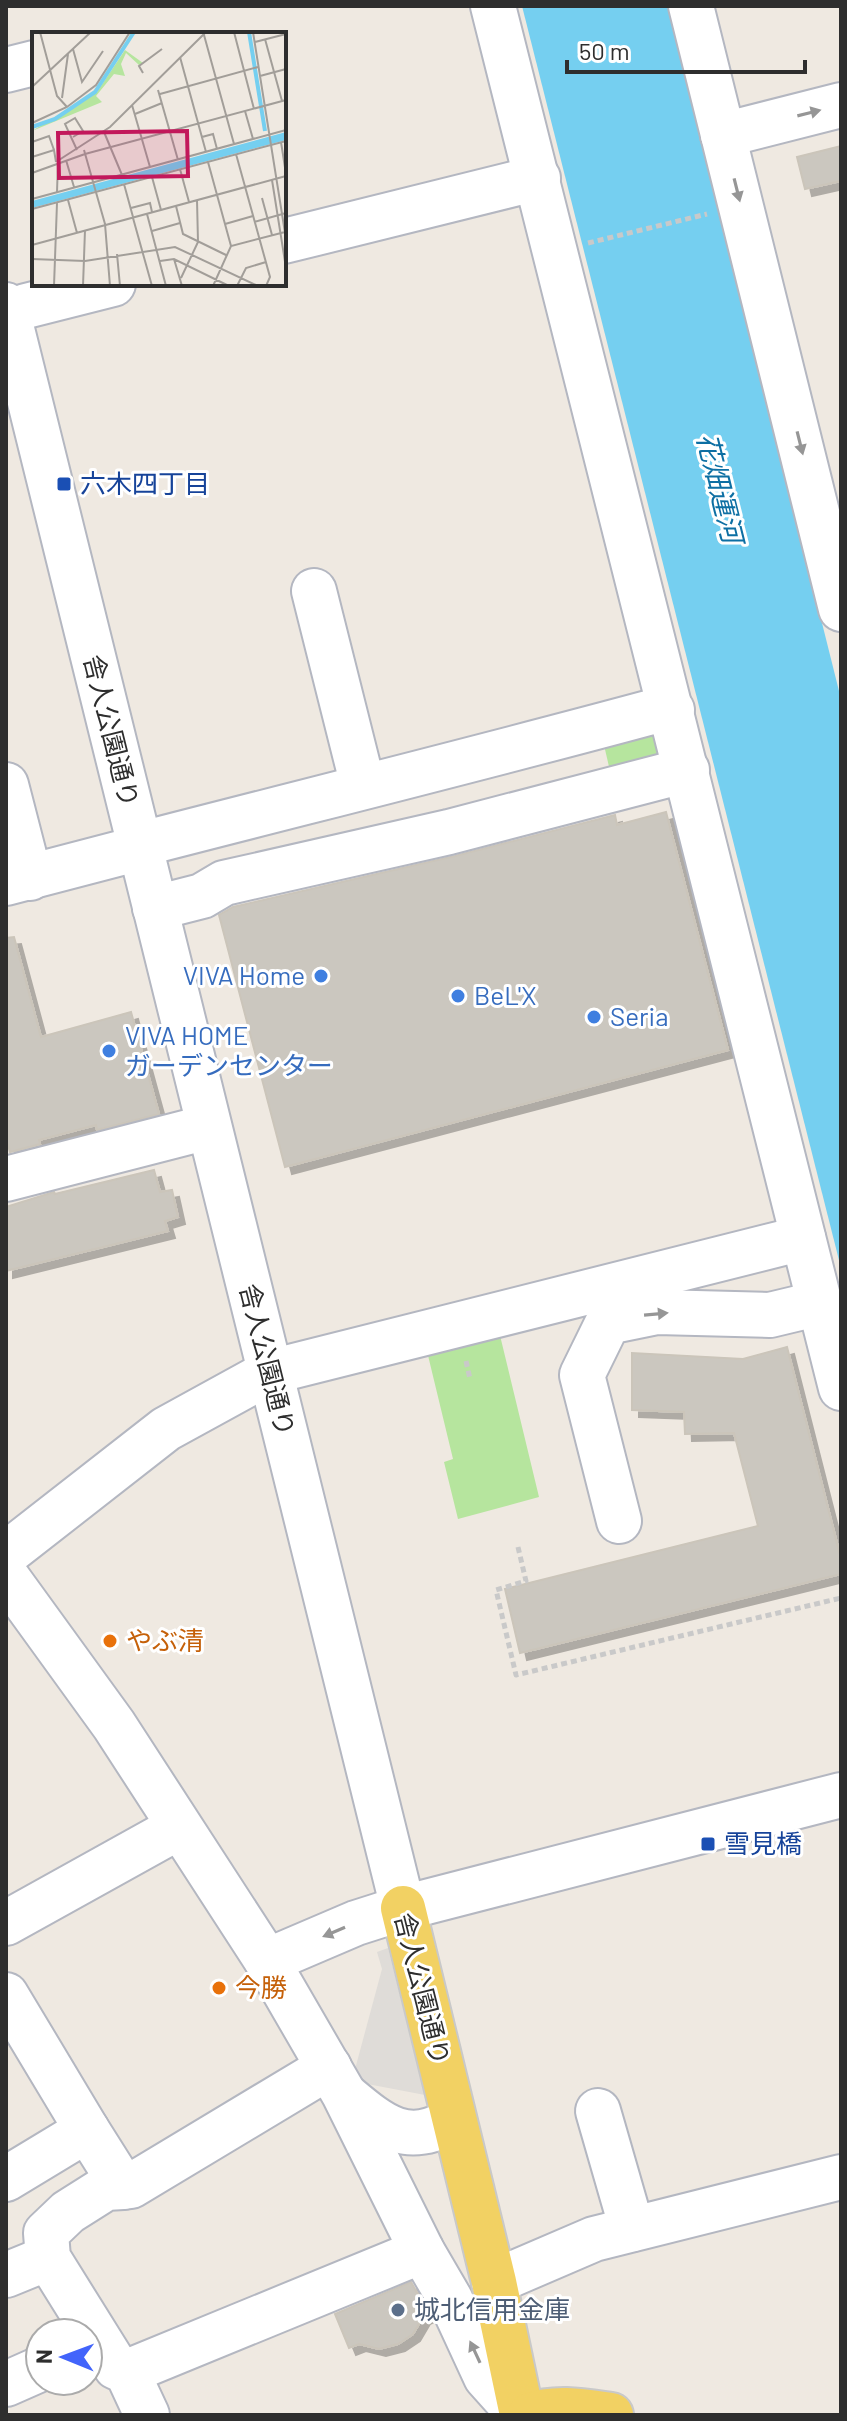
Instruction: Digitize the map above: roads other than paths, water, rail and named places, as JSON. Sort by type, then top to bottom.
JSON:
[{"type":"main road","name":"舎人公園通り","points":[[403,1908],[494,2282],[521,2415]]},
{"type":"main road","points":[[530,2415],[545,2410],[567,2409],[611,2415]]},
{"type":"street","points":[[493,6],[841,1388]]},
{"type":"street","points":[[691,6],[841,609]]},
{"type":"street","points":[[6,70],[32,64]]},
{"type":"street","points":[[723,135],[841,105]]},
{"type":"street","points":[[286,241],[538,178]]},
{"type":"street","points":[[7,311],[105,286]]},
{"type":"street","name":"舎人公園通り","points":[[7,311],[403,1908]]},
{"type":"street","points":[[314,591],[363,786]]},
{"type":"street","points":[[6,785],[18,880],[363,786],[452,766],[648,713],[672,710]]},
{"type":"street","points":[[155,908],[202,896],[224,883],[457,830],[687,770]]},
{"type":"street","points":[[6,1179],[208,1127]]},
{"type":"street","points":[[6,1554],[166,1429],[270,1372],[803,1238]]},
{"type":"street","points":[[570,1297],[582,1341],[595,1348]]},
{"type":"street","points":[[619,1521],[582,1375],[608,1322],[657,1312],[770,1315],[820,1303]]},
{"type":"street","points":[[6,1576],[114,1725],[267,1961],[336,2080],[422,2251],[450,2299],[486,2377],[521,2415]]},
{"type":"street","points":[[267,1961],[356,1923],[403,1908],[841,1795]]},
{"type":"street","points":[[6,1923],[179,1827]]},
{"type":"street","points":[[6,1995],[123,2187]]},
{"type":"street","points":[[336,2080],[374,2119],[415,2134],[434,2131],[453,2120]]},
{"type":"street","points":[[80,2317],[48,2258],[46,2233],[68,2212],[106,2188],[131,2186],[336,2080]]},
{"type":"street","points":[[598,2111],[632,2229]]},
{"type":"street","points":[[6,2179],[87,2130]]},
{"type":"street","points":[[494,2282],[594,2239],[841,2177]]},
{"type":"street","points":[[127,2372],[422,2251]]},
{"type":"street","points":[[6,2275],[48,2258]]},
{"type":"street","points":[[104,2354],[116,2367],[127,2372],[147,2415]]},
{"type":"water","name":"花畑運河","points":[[522,6],[668,6],[841,699],[841,1268]]},
{"type":"place","name":"六木四丁目","points":[[64,484]]},
{"type":"place","name":"VIVA Home","points":[[321,976]]},
{"type":"place","name":"BeL'X","points":[[458,996]]},
{"type":"place","name":"Seria","points":[[594,1017]]},
{"type":"place","name":"VIVA HOME ガーデンセンター","points":[[109,1051]]},
{"type":"place","name":"やぶ清","points":[[110,1641]]},
{"type":"place","name":"雪見橋","points":[[708,1844]]},
{"type":"place","name":"今勝","points":[[219,1988]]},
{"type":"place","name":"城北信用金庫","points":[[398,2310]]}]
